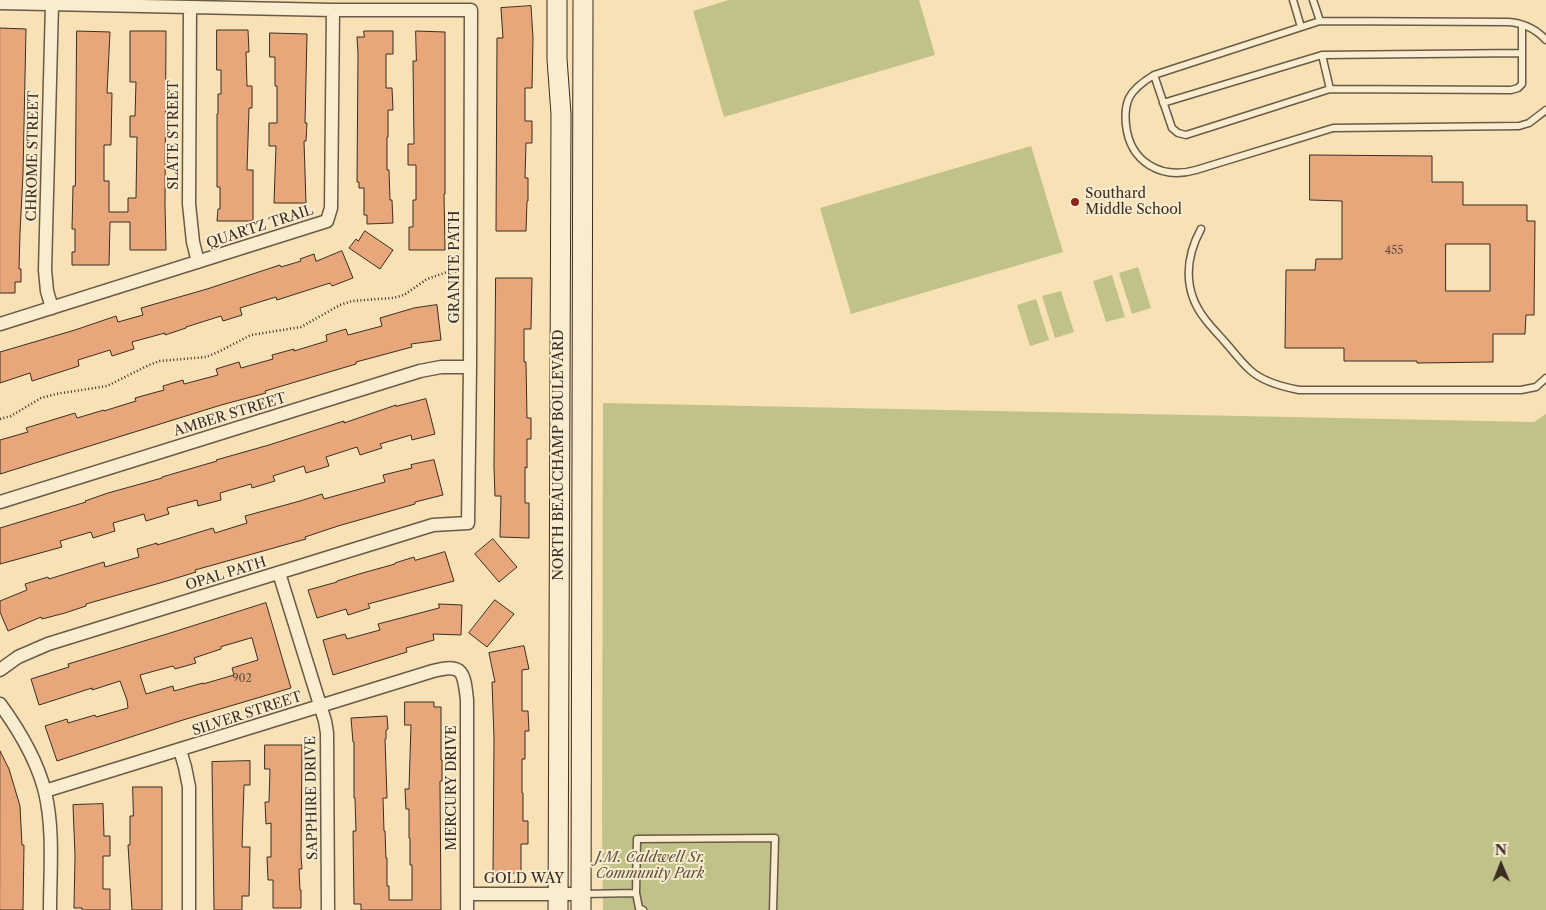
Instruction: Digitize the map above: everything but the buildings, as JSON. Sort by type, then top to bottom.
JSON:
[{"type":"street","name":"NORTH BEAUCHAMP BOULEVARD","points":[[557,0],[557,59],[561,114],[558,902]]},
{"type":"street","name":"NORTH BEAUCHAMP BOULEVARD","points":[[581,902],[583,0]]},
{"type":"street","points":[[0,3],[125,3],[190,7],[333,10]]},
{"type":"street","name":"CHROME STREET","points":[[52,4],[45,270],[47,291],[52,308]]},
{"type":"street","name":"SLATE STREET","points":[[190,7],[189,204],[193,242],[198,262]]},
{"type":"street","name":"QUARTZ TRAIL","points":[[0,324],[327,221],[331,208],[333,10]]},
{"type":"street","name":"GRANITE PATH","points":[[333,10],[471,10],[468,523]]},
{"type":"street","name":"AMBER STREET","points":[[0,502],[420,372],[440,367],[470,366]]},
{"type":"street","name":"OPAL PATH","points":[[0,670],[18,657],[48,644],[426,527],[468,523]]},
{"type":"street","name":"SAPPHIRE DRIVE","points":[[279,573],[325,721],[328,747],[328,910]]},
{"type":"street","name":"SILVER STREET","points":[[45,792],[433,671],[451,668],[458,669]]},
{"type":"street","name":"MERCURY DRIVE","points":[[458,669],[464,680],[467,700],[467,910]]},
{"type":"street","points":[[0,704],[29,750],[45,792],[50,831],[50,910]]},
{"type":"street","points":[[180,750],[186,767],[189,787],[189,910]]},
{"type":"street","name":"GOLD WAY","points":[[467,894],[558,902],[581,902]]},
{"type":"lane","points":[[1293,0],[1301,26]]},
{"type":"lane","points":[[1313,0],[1320,21]]},
{"type":"lane","points":[[1546,40],[1534,30],[1522,24],[1508,22],[1320,21],[1154,75],[1135,89],[1129,98],[1125,114],[1127,131],[1133,148],[1142,159],[1155,168],[1177,174],[1196,170],[1333,128],[1513,126],[1529,123],[1546,110]]},
{"type":"lane","points":[[1154,75],[1172,128],[1178,133],[1186,135],[1330,89],[1511,90],[1518,88],[1522,84],[1522,24]]},
{"type":"lane","points":[[1163,103],[1322,55],[1522,52]]},
{"type":"lane","points":[[1322,55],[1330,89]]},
{"type":"lane","points":[[1201,229],[1194,241],[1188,272],[1196,304],[1204,317],[1251,371],[1265,380],[1280,386],[1299,390],[1521,390],[1536,386],[1546,378]]},
{"type":"lane","points":[[643,910],[640,908],[636,893],[637,839],[775,838],[773,910]]},
{"type":"lane","points":[[581,902],[636,893]]},
{"type":"path","points":[[0,419],[11,416],[41,398],[107,386],[148,365],[160,361],[206,357],[251,335],[301,327],[340,305],[352,301],[393,298],[404,295],[427,279],[447,272],[458,272]]},
{"type":"green space","points":[[729,0],[919,0],[935,55],[724,117],[693,11]]},
{"type":"green space","points":[[1031,146],[1063,252],[851,314],[820,208]]},
{"type":"green space","points":[[1138,267],[1151,308],[1132,314],[1119,273]]},
{"type":"green space","points":[[1112,275],[1125,317],[1106,322],[1093,281]]},
{"type":"green space","points":[[1061,291],[1074,332],[1055,338],[1042,296]]},
{"type":"green space","points":[[1036,299],[1049,340],[1030,346],[1017,305]]},
{"type":"green space","name":"J.M. Caldwell Sr. Community Park","points":[[603,403],[1534,422],[1546,414],[1546,910],[603,910]]},
{"type":"place","name":"Southard Middle School","points":[[1075,202]]}]
